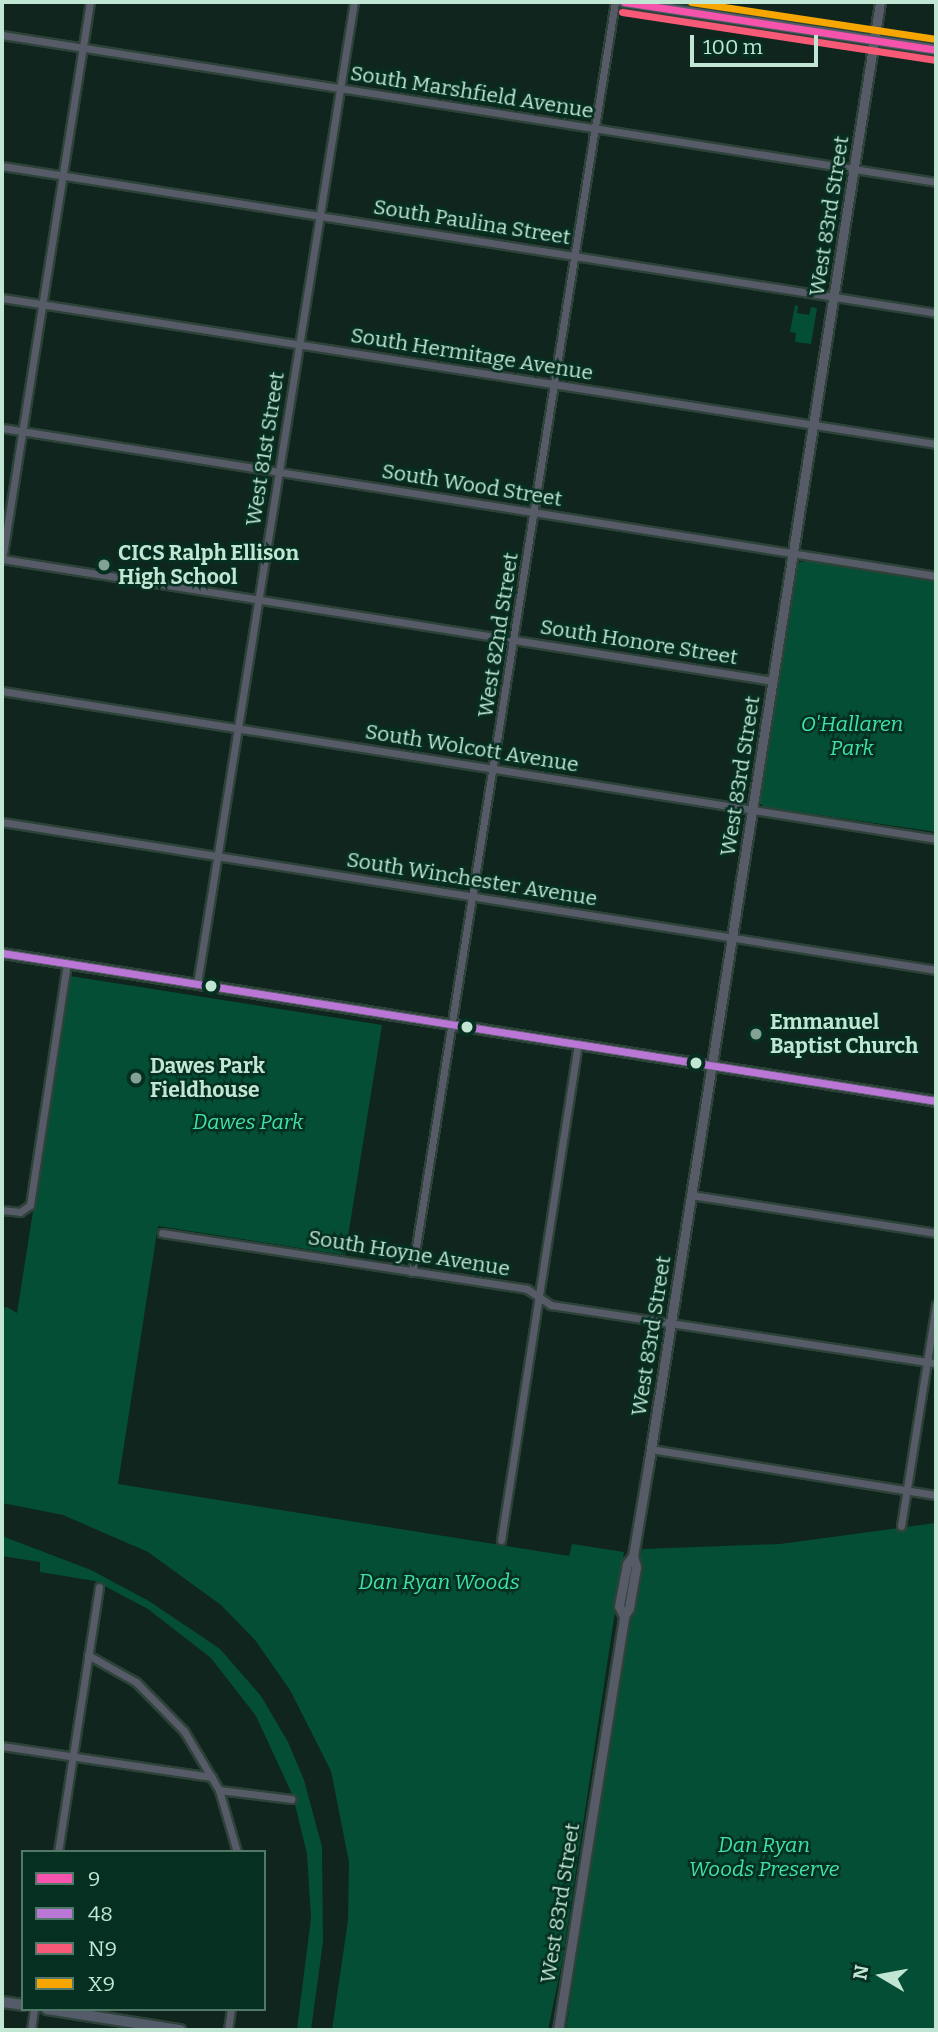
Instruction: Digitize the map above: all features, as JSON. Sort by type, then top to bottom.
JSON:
[{"type":"main road","points":[[624,2],[936,50]]},
{"type":"main road","points":[[2,2002],[21,2005]]},
{"type":"main road","points":[[60,2011],[180,2030]]},
{"type":"street","points":[[2,559],[90,2]]},
{"type":"street","name":"West 81st Street","points":[[197,984],[354,2]]},
{"type":"street","name":"West 82nd Street","points":[[412,1272],[615,2]]},
{"type":"street","name":"West 83rd Street","points":[[558,2030],[624,1616],[619,1606],[627,1564],[633,1556],[651,1449],[880,2]]},
{"type":"street","name":"South Marshfield Avenue","points":[[2,35],[936,182]]},
{"type":"street","name":"South Paulina Street","points":[[2,166],[936,313]]},
{"type":"street","name":"South Hermitage Avenue","points":[[2,298],[936,444]]},
{"type":"street","name":"South Wood Street","points":[[2,428],[936,576]]},
{"type":"street","name":"South Honore Street","points":[[2,559],[773,681]]},
{"type":"street","name":"South Wolcott Avenue","points":[[2,691],[936,839]]},
{"type":"street","name":"South Winchester Avenue","points":[[2,822],[936,970]]},
{"type":"street","points":[[2,953],[936,1101]]},
{"type":"street","points":[[2,1210],[20,1212],[27,1209],[67,964]]},
{"type":"street","points":[[501,1540],[578,1044]]},
{"type":"street","points":[[691,1195],[936,1233]]},
{"type":"street","name":"South Hoyne Avenue","points":[[162,1233],[527,1289],[551,1305],[936,1363]]},
{"type":"street","points":[[901,1526],[936,1305]]},
{"type":"street","points":[[651,1449],[936,1495]]},
{"type":"street","points":[[58,1850],[99,1587]]},
{"type":"street","points":[[89,1655],[116,1668],[153,1697],[184,1731],[219,1790],[236,1850]]},
{"type":"street","points":[[2,1746],[212,1777]]},
{"type":"street","points":[[219,1790],[291,1799]]},
{"type":"street","points":[[31,2030],[34,2011]]},
{"type":"street","points":[[228,2030],[231,2011]]},
{"type":"green space","points":[[795,305],[798,306],[797,313],[809,315],[811,307],[817,308],[811,344],[795,342],[796,333],[790,332]]},
{"type":"green space","name":"O'Hallaren Park","points":[[800,562],[936,582],[936,832],[765,807],[759,803],[795,569]]},
{"type":"green space","points":[[70,976],[382,1025],[345,1255],[158,1226],[118,1484],[569,1556],[572,1544],[624,1552],[563,1957],[548,2030],[332,2030],[348,1920],[349,1862],[331,1771],[290,1690],[255,1640],[221,1605],[148,1552],[63,1515],[2,1503],[2,1309],[7,1307],[17,1313]]},
{"type":"green space","name":"Dan Ryan Woods Preserve","points":[[936,1523],[936,2030],[566,2030],[619,1677],[642,1549],[780,1544]]},
{"type":"green space","points":[[2,1536],[91,1570],[149,1601],[220,1649],[261,1696],[288,1742],[304,1780],[322,1847],[323,1942],[311,2030],[297,2029],[311,1918],[307,1854],[293,1796],[256,1716],[211,1658],[148,1609],[95,1581],[40,1572],[40,1562],[2,1556]]},
{"type":"transit line","name":"9","points":[[624,2],[936,50]]},
{"type":"transit line","name":"X9","points":[[691,2],[936,39]]},
{"type":"transit line","name":"N9","points":[[622,12],[934,60]]},
{"type":"transit line","name":"48","points":[[2,953],[936,1101]]},
{"type":"place","name":"CICS Ralph Ellison High School","points":[[104,565]]},
{"type":"place","name":"Emmanuel Baptist Church","points":[[756,1034]]},
{"type":"place","name":"Dawes Park Fieldhouse","points":[[136,1078]]},
{"type":"park label","name":"Dawes Park","points":[[248,1122]]},
{"type":"park label","name":"Dan Ryan Woods","points":[[439,1582]]}]
